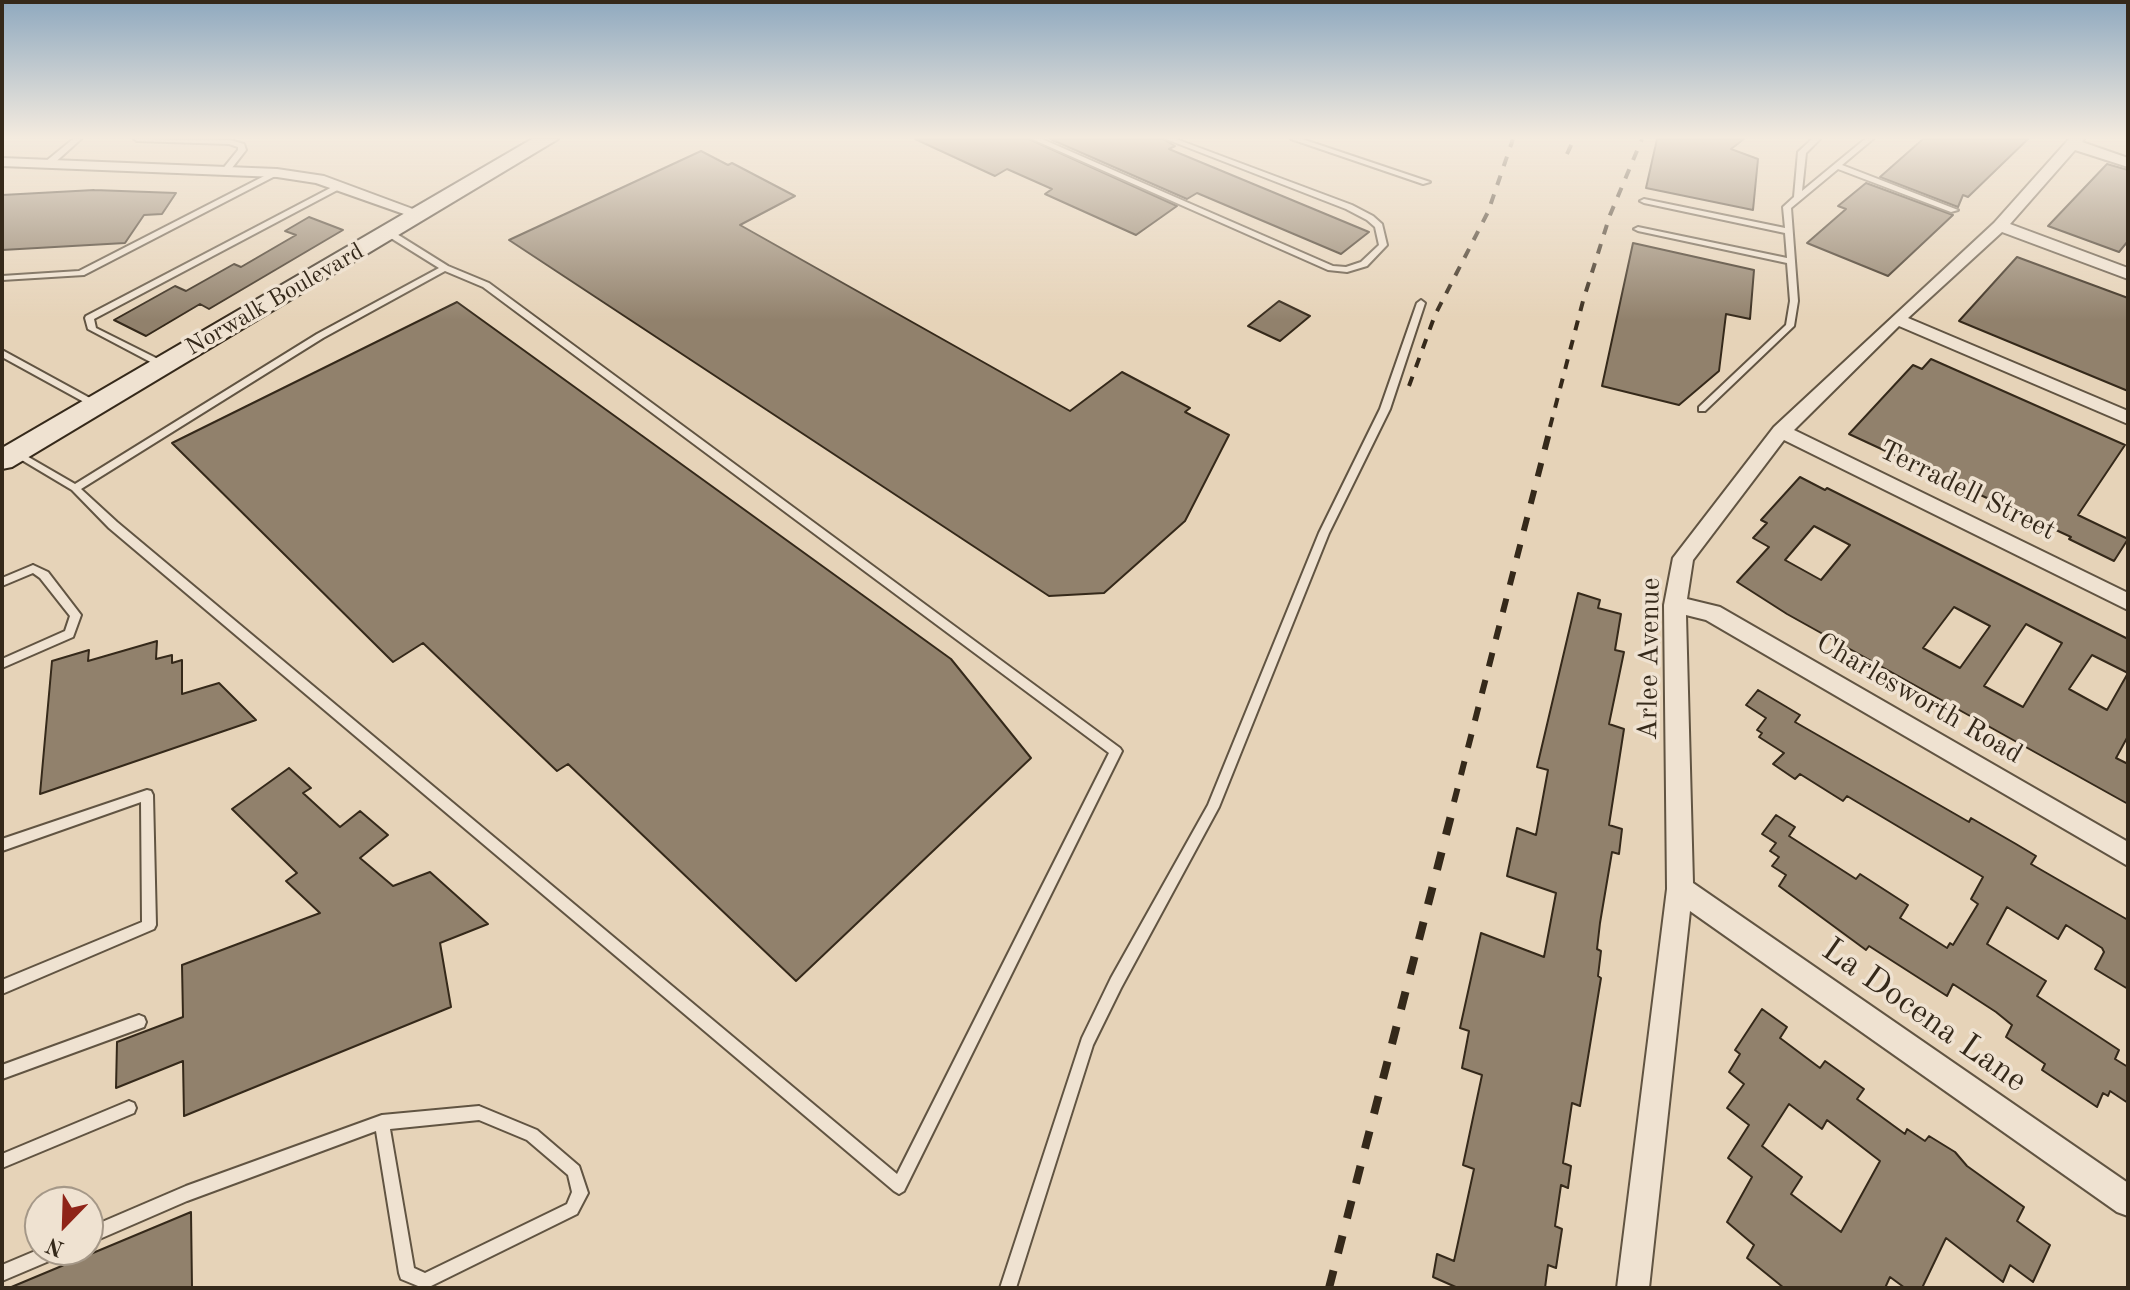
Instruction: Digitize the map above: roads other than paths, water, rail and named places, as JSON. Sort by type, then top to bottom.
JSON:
[{"type":"main road","name":"Norwalk Boulevard","points":[[8,456],[446,199]]},
{"type":"street","points":[[377,199],[421,215]]},
{"type":"street","name":"Arlee Avenue","points":[[1639,1283],[1680,889],[1675,605],[1683,558],[1781,431],[1897,319],[2000,226],[2024,199]]},
{"type":"street","points":[[2000,226],[2128,274]]},
{"type":"street","points":[[1897,319],[2128,418]]},
{"type":"street","name":"Terradell Street","points":[[1781,431],[2128,602]]},
{"type":"street","name":"Charlesworth Road","points":[[1675,605],[1712,613],[2128,855]]},
{"type":"street","name":"La Docena Lane","points":[[1680,889],[2128,1201]]},
{"type":"lane","points":[[2,278],[81,273],[226,199]]},
{"type":"lane","points":[[163,365],[92,329],[89,318],[299,207],[320,199]]},
{"type":"lane","points":[[1173,199],[1331,268],[1347,270],[1364,264],[1383,245],[1379,226],[1349,207],[1328,199]]},
{"type":"lane","points":[[1702,409],[1790,326],[1794,301],[1787,207],[1796,199]]},
{"type":"lane","points":[[1925,199],[1954,210]]},
{"type":"lane","points":[[1644,201],[1789,231]]},
{"type":"lane","points":[[1638,229],[1791,261]]},
{"type":"lane","points":[[8,456],[75,488],[113,525],[899,1186],[1116,751],[486,285],[445,268],[389,233]]},
{"type":"lane","points":[[75,488],[320,336],[445,268]]},
{"type":"lane","points":[[1008,1288],[1087,1043],[1116,983],[1213,807],[1324,533],[1385,409],[1421,303]]},
{"type":"lane","points":[[2,353],[96,405]]},
{"type":"lane","points":[[2,582],[33,569],[44,575],[76,615],[69,634],[2,664]]},
{"type":"lane","points":[[2,845],[147,795],[149,925],[2,987]]},
{"type":"lane","points":[[2,1072],[139,1022]]},
{"type":"lane","points":[[2,1161],[129,1108]]},
{"type":"lane","points":[[104,1229],[186,1194],[382,1122],[479,1113],[532,1135],[574,1171],[580,1193],[572,1209],[425,1281],[407,1273],[382,1122]]},
{"type":"lane","points":[[2,1273],[24,1263]]},
{"type":"railway","points":[[1409,386],[1435,315],[1492,199]]},
{"type":"railway","points":[[1550,427],[1583,301],[1617,199]]},
{"type":"railway","points":[[1454,802],[1551,425]]},
{"type":"railway","points":[[1329,1288],[1455,800]]}]
